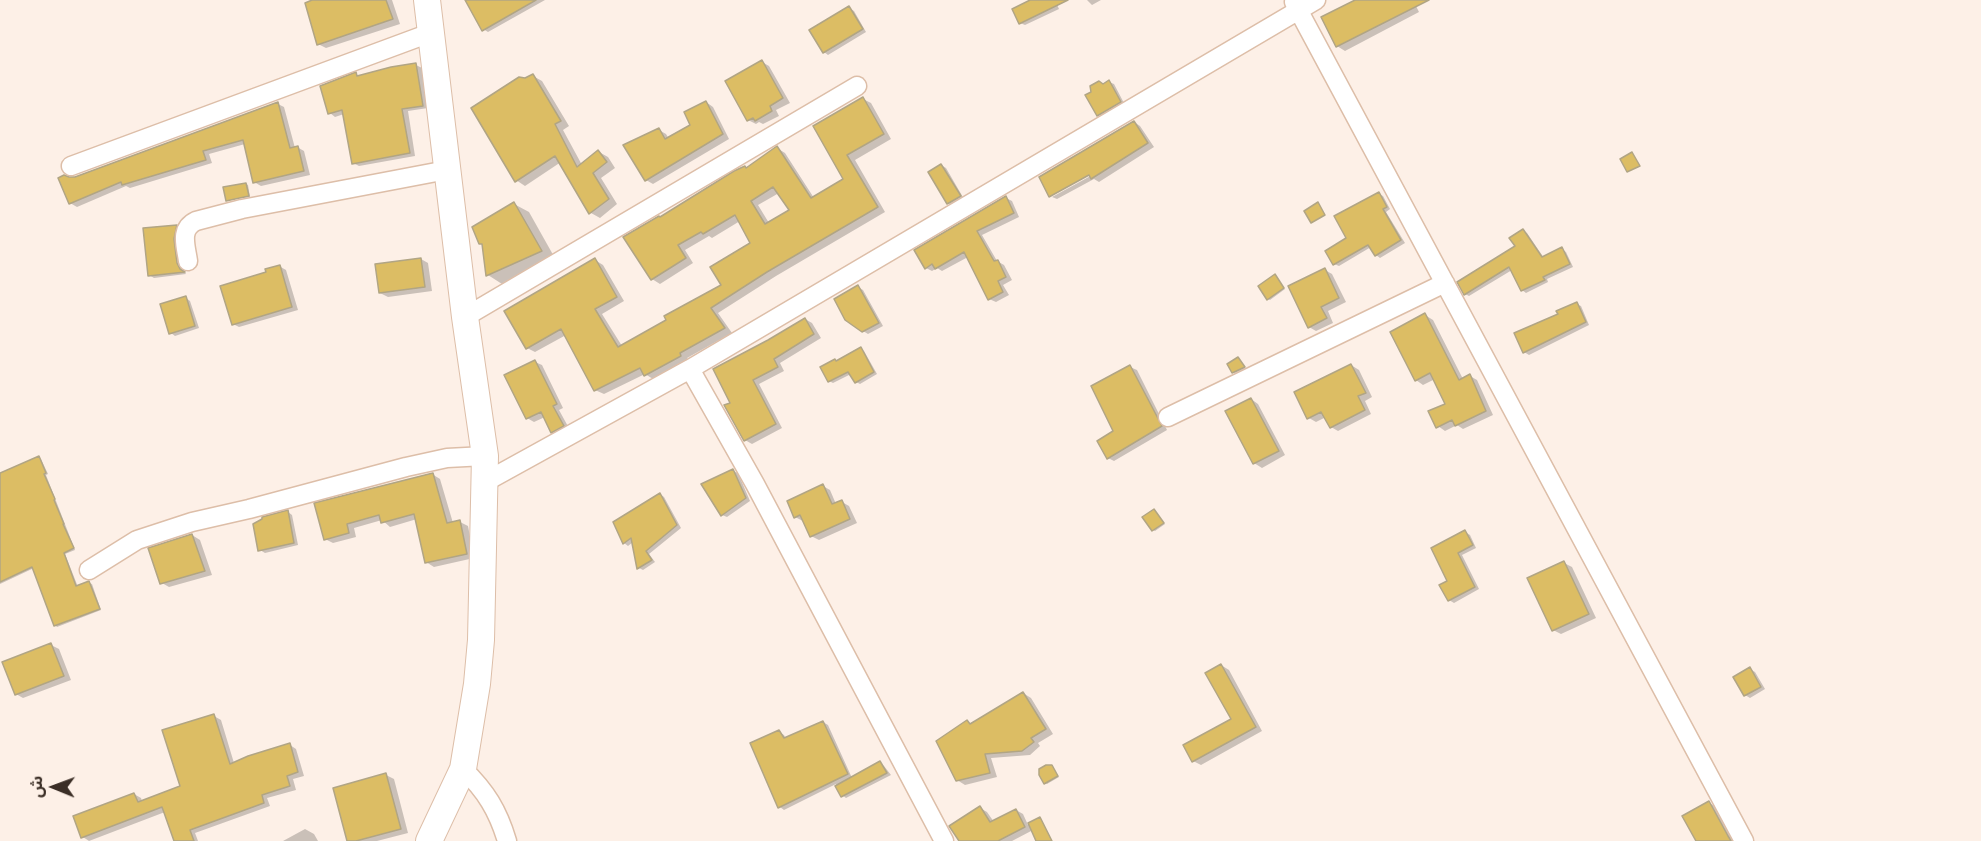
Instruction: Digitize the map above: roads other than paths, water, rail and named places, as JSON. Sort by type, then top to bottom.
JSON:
[{"type":"street","points":[[427,0],[465,317],[485,456],[482,640],[477,684],[463,769],[429,841]]},
{"type":"street","points":[[484,482],[690,369],[1295,5],[1316,0]]},
{"type":"street","points":[[1295,5],[1744,841]]},
{"type":"street","points":[[71,166],[430,33]]},
{"type":"street","points":[[465,317],[857,86]]},
{"type":"street","points":[[188,261],[184,236],[190,224],[196,221],[243,209],[447,170]]},
{"type":"street","points":[[1168,417],[1445,283]]},
{"type":"street","points":[[690,369],[755,484],[944,841]]},
{"type":"street","points":[[89,570],[137,540],[192,522],[406,467],[447,458],[485,456]]},
{"type":"street","points":[[463,769],[485,792],[494,807],[507,841]]}]
